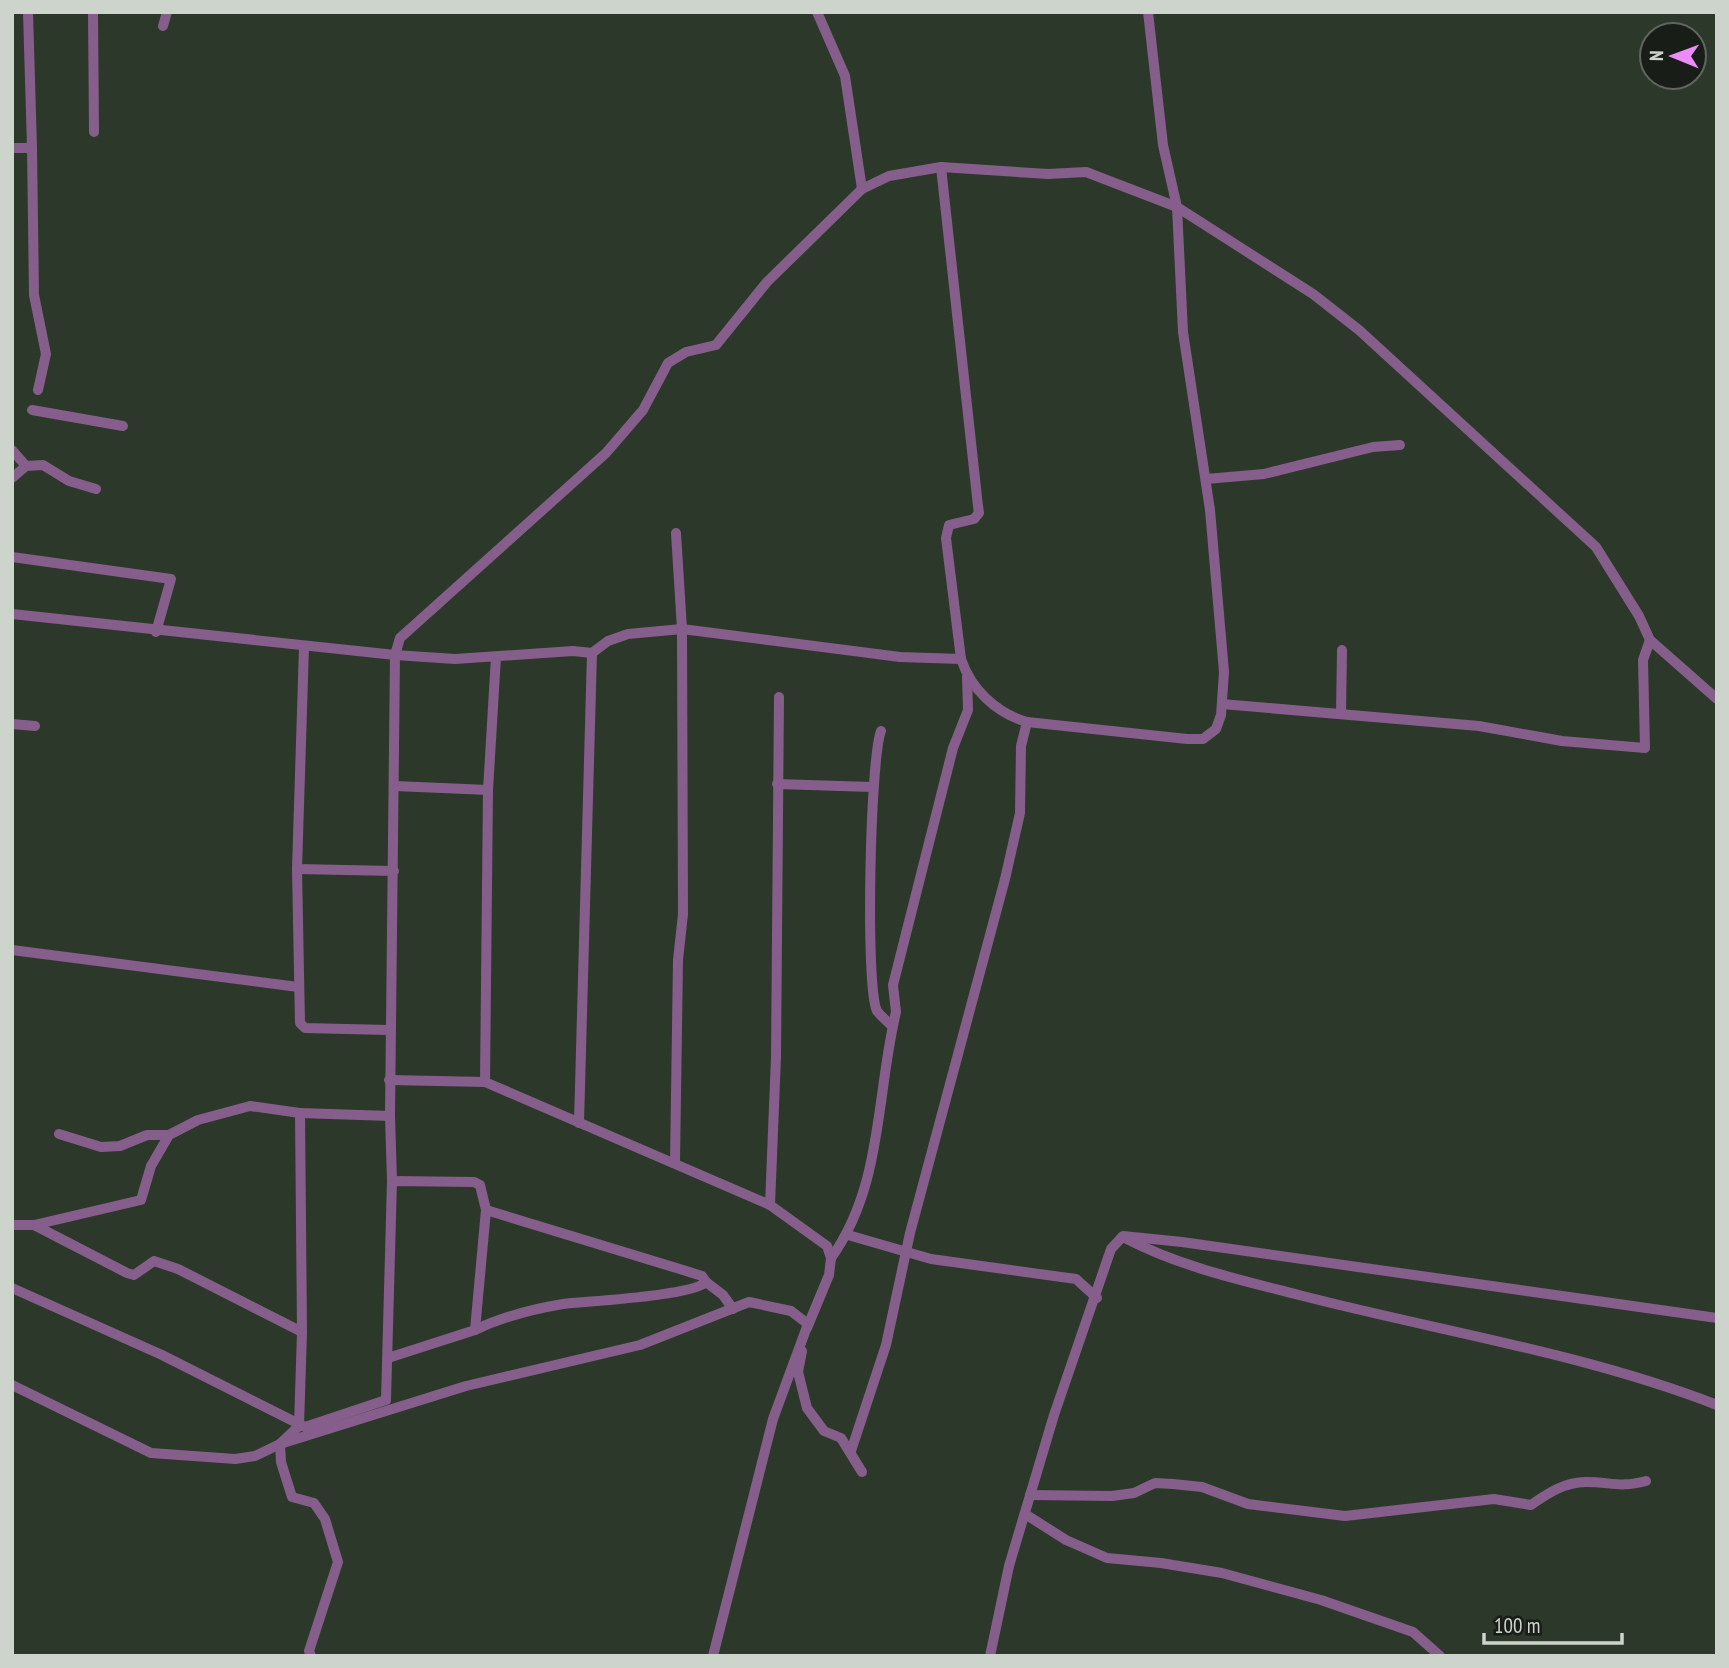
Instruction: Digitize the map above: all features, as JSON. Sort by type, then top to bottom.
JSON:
[{"type":"street","points":[[28,12],[34,295],[46,354],[38,390]]},
{"type":"street","points":[[93,12],[94,132]]},
{"type":"street","points":[[163,26],[167,12]]},
{"type":"street","points":[[817,12],[845,76],[862,189]]},
{"type":"street","points":[[967,677],[1004,714],[1027,722],[1203,739],[1216,729],[1222,704],[1223,659],[1206,479],[1183,332],[1177,207],[1164,145],[1148,12]]},
{"type":"street","points":[[12,148],[32,148]]},
{"type":"street","points":[[831,1258],[848,1235],[862,1205],[871,1165],[895,1012],[893,985],[953,748],[968,710],[967,677],[961,659],[946,538],[950,525],[974,519],[979,513],[941,167]]},
{"type":"street","points":[[280,1444],[299,1426],[386,1400],[392,1181],[389,1030],[394,871],[395,655],[400,638],[606,453],[643,410],[668,363],[686,352],[716,345],[767,282],[862,189],[889,176],[941,167],[1048,174],[1086,173],[1177,207],[1313,294],[1359,330],[1475,433],[1595,547],[1639,616],[1650,640],[1717,699]]},
{"type":"street","points":[[32,410],[122,426]]},
{"type":"street","points":[[1206,479],[1264,474],[1373,447],[1400,445]]},
{"type":"street","points":[[12,450],[26,466]]},
{"type":"street","points":[[12,478],[26,466],[43,465],[69,481],[96,489]]},
{"type":"street","points":[[675,1163],[678,960],[683,914],[681,629],[676,533]]},
{"type":"street","points":[[12,558],[171,579],[156,632]]},
{"type":"street","points":[[12,614],[156,632],[455,659],[573,651],[592,653],[608,641],[628,634],[681,629],[900,657],[961,659]]},
{"type":"street","points":[[1222,704],[1479,726],[1562,741],[1645,748],[1643,660],[1650,640]]},
{"type":"street","points":[[304,647],[297,869],[298,987],[302,1027],[389,1030]]},
{"type":"street","points":[[1341,713],[1342,650]]},
{"type":"street","points":[[579,1123],[592,653]]},
{"type":"street","points":[[485,1082],[488,790],[496,657]]},
{"type":"street","points":[[770,1205],[776,1057],[779,697]]},
{"type":"street","points":[[851,1451],[886,1345],[906,1252],[1017,826],[1021,746],[1027,722]]},
{"type":"street","points":[[12,724],[35,726]]},
{"type":"street","points":[[881,731],[876,746],[872,787],[872,969],[877,1010],[892,1027]]},
{"type":"street","points":[[777,784],[872,787]]},
{"type":"street","points":[[394,786],[488,790]]},
{"type":"street","points":[[297,869],[394,871]]},
{"type":"street","points":[[12,950],[298,987]]},
{"type":"street","points":[[389,1080],[485,1082],[770,1205],[827,1246],[831,1258],[829,1275],[807,1324],[773,1419],[713,1656]]},
{"type":"street","points":[[59,1134],[101,1147],[120,1146],[147,1135],[169,1135],[198,1120],[250,1106],[300,1113],[390,1116]]},
{"type":"street","points":[[299,1426],[302,1332],[300,1113]]},
{"type":"street","points":[[12,1225],[34,1225],[141,1200],[151,1166],[169,1135]]},
{"type":"street","points":[[392,1181],[474,1182],[480,1185],[484,1192],[486,1210],[475,1330]]},
{"type":"street","points":[[486,1210],[692,1273],[723,1295],[733,1309]]},
{"type":"street","points":[[34,1225],[127,1273],[134,1275],[143,1271],[154,1261],[177,1269],[302,1332]]},
{"type":"street","points":[[848,1235],[930,1259],[1076,1279],[1097,1298]]},
{"type":"street","points":[[990,1656],[1030,1495],[1074,1354],[1097,1298],[1111,1249],[1123,1236]]},
{"type":"street","points":[[1123,1236],[1717,1318]]},
{"type":"street","points":[[1123,1236],[1166,1257],[1230,1277],[1368,1313],[1583,1363],[1717,1405]]},
{"type":"street","points":[[388,1358],[511,1316],[561,1305],[700,1287],[706,1282]]},
{"type":"street","points":[[12,1288],[162,1355],[299,1426]]},
{"type":"street","points":[[12,1385],[151,1452],[235,1459],[255,1456],[280,1444],[466,1386],[640,1345],[749,1302],[791,1311],[807,1324]]},
{"type":"street","points":[[807,1324],[798,1372],[807,1408],[824,1431],[841,1438],[862,1472]]},
{"type":"street","points":[[280,1444],[286,1486],[292,1497],[314,1503],[325,1519],[338,1562],[309,1651],[311,1656]]},
{"type":"street","points":[[1030,1495],[1112,1496],[1134,1493],[1155,1483],[1173,1484],[1202,1487],[1248,1504],[1345,1516],[1494,1499],[1531,1504],[1555,1489],[1585,1482],[1622,1487],[1646,1481]]},
{"type":"street","points":[[1025,1514],[1066,1540],[1107,1558],[1222,1573],[1321,1600],[1365,1618],[1413,1632],[1440,1656]]}]
